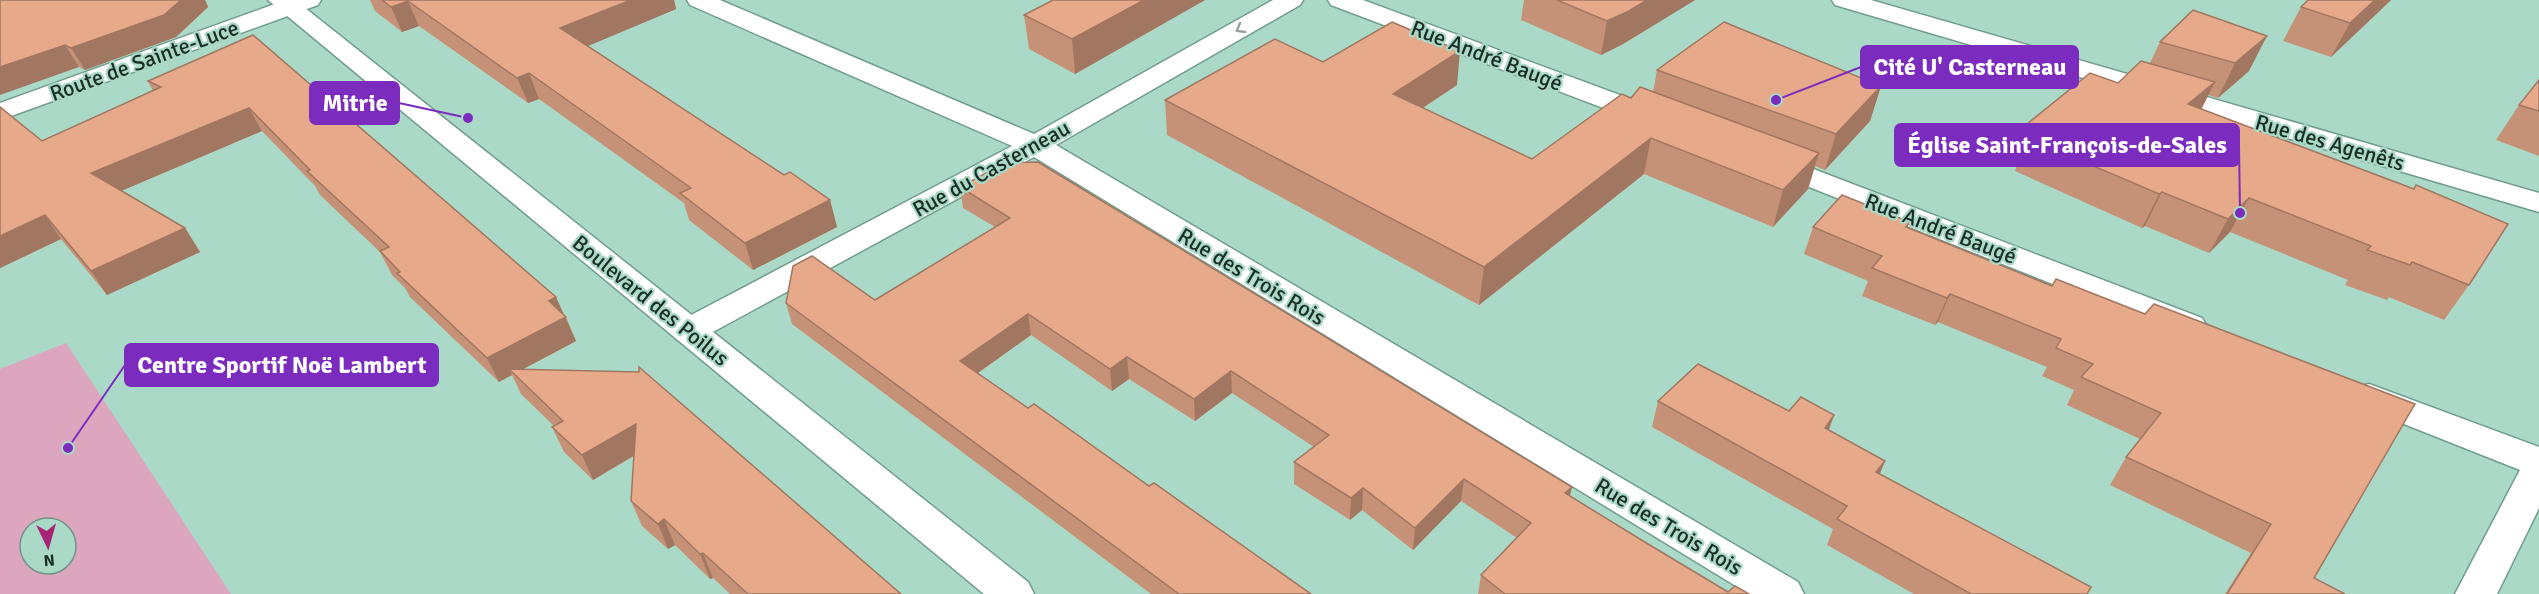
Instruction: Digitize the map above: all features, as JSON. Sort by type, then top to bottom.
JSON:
[{"type":"street","name":"Rue des Trois Rois","points":[[699,0],[1035,145],[1783,594]]},
{"type":"street","name":"Rue du Casterneau","points":[[688,331],[1035,145],[1291,0]]},
{"type":"street","name":"Rue André Baugé","points":[[1340,0],[1681,128]]},
{"type":"street","name":"Rue des Agenêts","points":[[1844,0],[2539,203]]},
{"type":"street","name":"Route de Sainte-Luce","points":[[0,112],[293,2]]},
{"type":"street","name":"Boulevard des Poilus","points":[[293,2],[335,42],[1013,594]]},
{"type":"street","name":"Rue André Baugé","points":[[1747,153],[2211,334]]},
{"type":"street","points":[[2344,386],[2539,462]]},
{"type":"street","points":[[2476,594],[2539,470]]},
{"type":"shaded area","points":[[66,343],[231,594],[0,594],[0,369]]},
{"type":"building","points":[[0,0],[181,0],[164,15],[71,48],[65,45],[0,67]]},
{"type":"building","points":[[382,0],[631,0],[560,28],[784,175],[790,172],[830,200],[745,243],[680,193],[691,188],[529,73],[517,78],[408,1],[391,7]]},
{"type":"building","points":[[1053,0],[1144,0],[1072,39],[1024,15]]},
{"type":"building","points":[[1557,0],[1647,0],[1607,21]]},
{"type":"building","points":[[2308,0],[2375,0],[2350,23],[2301,7]]},
{"type":"building","points":[[2193,10],[2267,36],[2235,63],[2160,42]]},
{"type":"building","points":[[1392,22],[1460,51],[1393,94],[1532,159],[1622,94],[1631,98],[1640,87],[1819,153],[1783,190],[1651,138],[1484,267],[1165,100],[1275,39],[1323,62]]},
{"type":"building","points":[[1724,22],[1881,86],[1836,134],[1657,70]]},
{"type":"building","points":[[253,35],[556,297],[549,301],[566,317],[487,358],[397,273],[400,272],[380,251],[389,247],[307,171],[310,170],[249,108],[91,173],[185,228],[91,271],[45,215],[0,236],[0,107],[42,141],[161,87],[148,81]]},
{"type":"building","points":[[2141,61],[2215,82],[2188,104],[2414,189],[2416,185],[2508,224],[2469,285],[2412,262],[2410,265],[2367,250],[2371,246],[2249,198],[2228,219],[2162,192],[2159,194],[2028,138],[2039,129],[2027,124],[2090,73],[2118,83]]},
{"type":"building","points":[[2539,80],[2539,111],[2519,105]]},
{"type":"building","points":[[1038,162],[1572,487],[1565,493],[1643,541],[1728,592],[1735,586],[1749,594],[1505,594],[1481,575],[1531,523],[1464,479],[1415,528],[1363,488],[1351,498],[1294,462],[1329,435],[1231,371],[1194,399],[1127,357],[1110,369],[1028,314],[960,361],[1028,408],[1034,404],[1149,486],[1154,483],[1311,594],[1179,594],[786,303],[793,266],[812,256],[875,300],[1010,218],[960,187],[1004,163]]},
{"type":"building","points":[[1842,195],[1910,222],[1906,227],[2052,286],[2056,279],[2145,314],[2154,304],[2415,404],[2314,578],[2345,594],[2227,594],[2271,524],[2126,457],[2161,413],[2081,377],[2093,364],[2056,348],[2061,339],[1950,294],[1947,298],[1872,268],[1882,256],[1813,227]]},
{"type":"building","points":[[1698,364],[1789,411],[1801,397],[1834,415],[1825,428],[1885,461],[1876,472],[2091,587],[2087,594],[1971,594],[1837,519],[1847,506],[1658,401]]},
{"type":"building","points":[[639,367],[901,594],[748,594],[703,553],[700,554],[664,519],[658,524],[631,501],[636,424],[582,455],[552,427],[563,421],[509,369],[639,372]]},
{"type":"place","name":"Cité U' Casterneau","points":[[1776,100]]},
{"type":"place","name":"Mitrie","points":[[468,118]]},
{"type":"place","name":"Église Saint-François-de-Sales","points":[[2240,213]]},
{"type":"place","name":"Centre Sportif Noë Lambert","points":[[68,448]]}]
